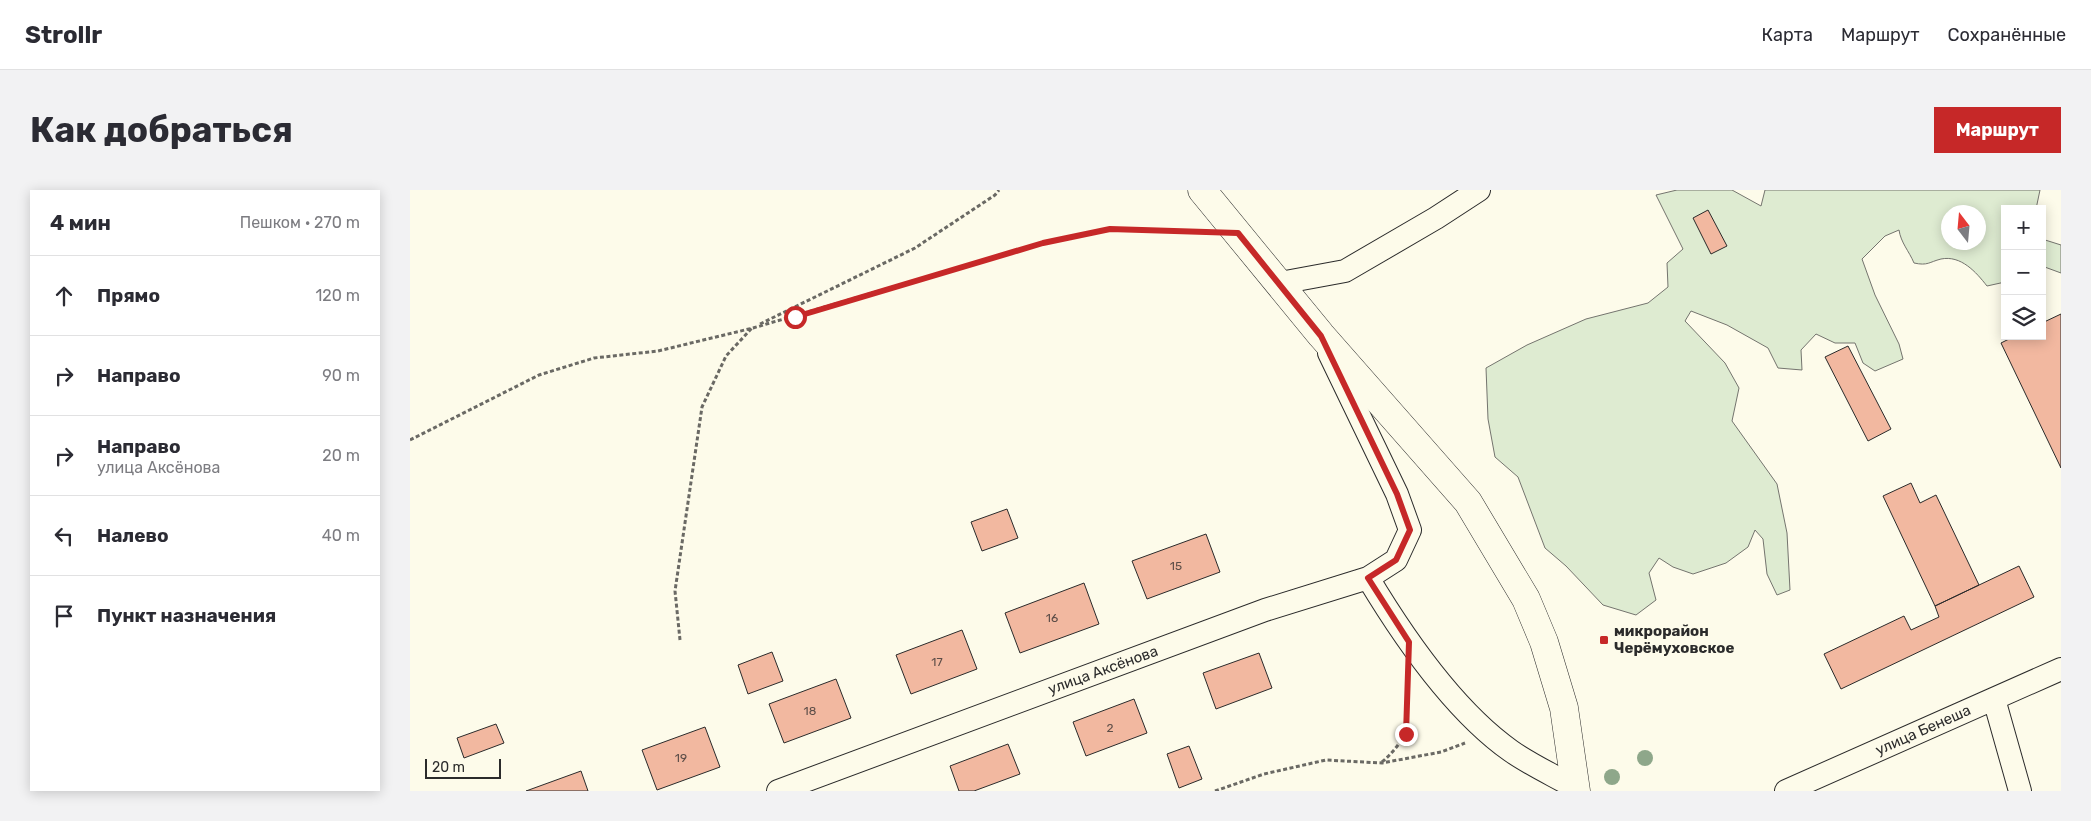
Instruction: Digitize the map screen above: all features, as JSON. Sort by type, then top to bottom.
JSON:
[{"type":"street","points":[[1202,190],[1280,283],[1321,336],[1468,502],[1526,599],[1544,642],[1564,708],[1575,789]]},
{"type":"street","points":[[1280,283],[1344,271],[1436,218],[1480,190]]},
{"type":"street","name":"улица Аксёнова","points":[[778,791],[1266,610],[1368,578],[1396,560],[1410,530],[1397,494],[1321,336]]},
{"type":"street","points":[[1368,578],[1409,642],[1442,684],[1511,751],[1575,789]]},
{"type":"street","name":"улица Бенеша","points":[[1786,791],[2061,669]]},
{"type":"street","points":[[1994,699],[2020,791]]},
{"type":"path","points":[[680,640],[676,591],[702,407],[726,356],[753,328],[915,248],[995,195],[998,190]]},
{"type":"path","points":[[410,440],[539,375],[594,358],[658,351],[753,328],[1043,243],[1110,229],[1238,233]]},
{"type":"path","points":[[1382,763],[1395,751],[1406,734],[1409,642]]},
{"type":"path","points":[[1215,791],[1264,774],[1326,760],[1382,763],[1441,752],[1492,734]]},
{"type":"green space","points":[[1677,190],[1732,190],[1761,206],[1765,190],[2040,190],[2037,205],[2001,205],[2001,283],[1987,286],[1973,270],[1961,262],[1948,258],[1926,264],[1914,263],[1903,243],[1899,230],[1885,236],[1862,259],[1875,295],[1899,344],[1903,359],[1875,371],[1863,363],[1855,343],[1835,343],[1816,334],[1801,350],[1802,370],[1778,368],[1768,348],[1727,325],[1691,311],[1685,321],[1725,363],[1739,388],[1732,421],[1777,484],[1787,533],[1790,590],[1777,595],[1767,574],[1763,539],[1755,530],[1748,547],[1726,563],[1693,574],[1673,567],[1659,558],[1649,573],[1656,600],[1636,615],[1603,605],[1566,566],[1545,548],[1518,477],[1495,457],[1488,419],[1486,368],[1527,345],[1586,319],[1648,303],[1668,287],[1667,263],[1683,249],[1656,195]]},
{"type":"green space","points":[[2046,240],[2061,245],[2061,273],[2046,267]]},
{"type":"building","points":[[1708,210],[1727,246],[1711,254],[1693,218]]},
{"type":"building","points":[[2061,314],[2061,468],[2001,343],[2007,340],[2046,340],[2046,321]]},
{"type":"building","points":[[1848,346],[1891,429],[1868,441],[1825,357]]},
{"type":"building","points":[[1911,483],[1920,503],[1936,495],[1979,585],[1935,606],[1883,496]]},
{"type":"building","points":[[1007,509],[1018,538],[982,551],[971,522]]},
{"type":"building","points":[[1206,534],[1220,572],[1147,599],[1132,561]]},
{"type":"building","points":[[2019,566],[2034,597],[1841,689],[1824,654],[1904,616],[1911,630],[1939,617],[1935,606]]},
{"type":"building","points":[[1084,583],[1099,624],[1020,653],[1005,613]]},
{"type":"building","points":[[962,630],[977,669],[911,694],[896,655]]},
{"type":"building","points":[[772,652],[783,681],[748,694],[738,665]]},
{"type":"building","points":[[1259,653],[1272,688],[1216,709],[1203,673]]},
{"type":"building","points":[[836,679],[851,718],[784,743],[769,704]]},
{"type":"building","points":[[1134,699],[1147,733],[1086,756],[1073,722]]},
{"type":"building","points":[[496,724],[504,743],[464,758],[457,738]]},
{"type":"building","points":[[705,727],[720,767],[657,790],[642,750]]},
{"type":"building","points":[[1008,744],[1020,774],[974,791],[959,791],[950,766]]},
{"type":"building","points":[[1189,746],[1202,779],[1179,788],[1167,754]]},
{"type":"building","points":[[581,771],[588,791],[526,791]]},
{"type":"place","name":"микрорайон Черёмуховское","points":[[1604,640]]},
{"type":"route","points":[[795,317],[1043,243],[1110,229],[1238,233],[1321,336],[1397,494],[1410,530],[1396,560],[1368,578],[1409,642],[1406,734]]}]
